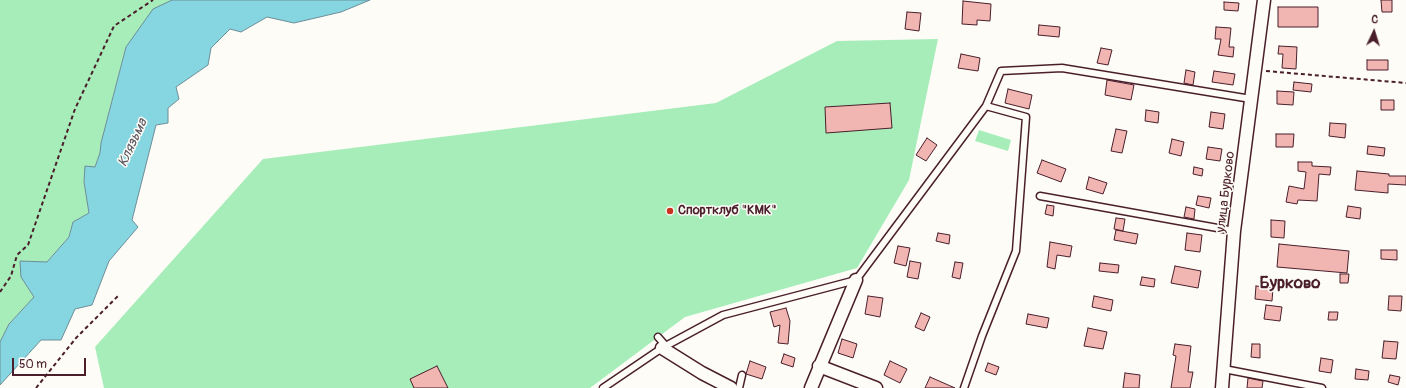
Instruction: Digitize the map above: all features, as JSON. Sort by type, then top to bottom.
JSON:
[{"type":"street","name":"улица Бурково","points":[[1222,388],[1234,231],[1264,0]]},
{"type":"street","points":[[811,388],[856,280]]},
{"type":"street","points":[[662,344],[731,388]]},
{"type":"street","points":[[819,366],[876,388]]},
{"type":"lane","points":[[603,388],[662,344],[723,315],[856,280],[986,106],[1001,71],[1062,68],[1251,99]]},
{"type":"lane","points":[[964,388],[982,336],[1016,251],[1026,117],[986,106]]},
{"type":"lane","points":[[1040,196],[1234,231]]},
{"type":"lane","points":[[1224,369],[1322,388]]},
{"type":"lane","points":[[739,388],[742,375]]},
{"type":"path","points":[[0,292],[11,276],[17,255],[28,245],[75,109],[114,26],[153,0]]},
{"type":"path","points":[[1255,70],[1406,83]]},
{"type":"path","points":[[36,388],[76,338],[119,295]]},
{"type":"green space","points":[[0,0],[172,0],[126,47],[101,143],[100,153],[95,167],[86,167],[84,182],[89,213],[73,222],[69,237],[47,262],[21,277],[34,297],[9,324],[0,342]]},
{"type":"green space","points":[[938,39],[909,180],[857,268],[685,317],[590,388],[104,388],[95,347],[263,159],[716,103],[837,41]]},
{"type":"green space","points":[[979,130],[1011,140],[1008,151],[975,141]]},
{"type":"water","name":"Клязьма","points":[[172,0],[370,0],[341,12],[294,23],[267,17],[241,32],[230,29],[211,48],[208,65],[176,87],[179,99],[168,108],[168,123],[156,125],[132,220],[138,227],[109,261],[92,305],[75,309],[61,340],[41,340],[0,385],[0,342],[9,324],[34,297],[21,277],[20,261],[47,262],[69,237],[73,222],[89,213],[84,182],[85,166],[95,167],[100,153],[101,143],[126,47],[153,9]]},
{"type":"building","points":[[1381,0],[1392,0],[1392,12],[1382,12]]},
{"type":"building","points":[[963,1],[991,4],[990,21],[977,20],[977,25],[962,24]]},
{"type":"building","points":[[1224,2],[1239,3],[1238,11],[1224,10]]},
{"type":"building","points":[[1278,7],[1318,7],[1318,27],[1278,27]]},
{"type":"building","points":[[907,12],[921,13],[919,31],[905,29]]},
{"type":"building","points":[[1039,25],[1060,27],[1059,37],[1038,35]]},
{"type":"building","points":[[1216,27],[1231,28],[1229,47],[1234,47],[1233,57],[1218,55],[1221,39],[1215,39]]},
{"type":"building","points":[[1279,46],[1297,47],[1296,69],[1282,68],[1283,54],[1278,54]]},
{"type":"building","points":[[1101,48],[1112,50],[1108,65],[1097,63]]},
{"type":"building","points":[[961,54],[980,58],[978,71],[958,68]]},
{"type":"building","points":[[1367,60],[1388,60],[1388,70],[1367,70]]},
{"type":"building","points":[[1186,70],[1195,72],[1193,85],[1184,83]]},
{"type":"building","points":[[1214,71],[1235,74],[1233,85],[1212,82]]},
{"type":"building","points":[[1107,80],[1134,85],[1131,100],[1105,95]]},
{"type":"building","points":[[1294,82],[1312,84],[1311,92],[1293,90]]},
{"type":"building","points":[[1008,89],[1032,95],[1029,109],[1005,103]]},
{"type":"building","points":[[1277,91],[1294,92],[1293,105],[1277,104]]},
{"type":"building","points":[[1381,100],[1394,100],[1394,110],[1381,110]]},
{"type":"building","points":[[890,103],[892,128],[826,133],[825,107]]},
{"type":"building","points":[[1146,110],[1159,112],[1158,123],[1145,121]]},
{"type":"building","points":[[1211,112],[1225,114],[1223,129],[1209,127]]},
{"type":"building","points":[[1330,123],[1346,124],[1345,138],[1329,136]]},
{"type":"building","points":[[1116,129],[1127,131],[1122,153],[1111,151]]},
{"type":"building","points":[[1276,134],[1294,134],[1293,147],[1276,147]]},
{"type":"building","points":[[927,138],[937,145],[926,161],[916,155]]},
{"type":"building","points":[[1172,139],[1184,142],[1181,156],[1169,153]]},
{"type":"building","points":[[1368,146],[1385,148],[1384,156],[1367,154]]},
{"type":"building","points":[[1208,147],[1222,149],[1220,161],[1206,159]]},
{"type":"building","points":[[1042,160],[1066,169],[1061,182],[1037,173]]},
{"type":"building","points":[[1298,162],[1312,162],[1312,166],[1331,167],[1330,175],[1319,174],[1317,201],[1298,200],[1297,204],[1286,202],[1289,186],[1304,189],[1306,172],[1298,171]]},
{"type":"building","points":[[1194,167],[1203,169],[1202,176],[1193,174]]},
{"type":"building","points":[[1357,171],[1389,174],[1389,176],[1406,176],[1406,185],[1388,184],[1388,193],[1355,190]]},
{"type":"building","points":[[1089,177],[1107,183],[1103,194],[1086,189]]},
{"type":"building","points":[[1198,196],[1211,198],[1209,208],[1196,205]]},
{"type":"building","points":[[1047,205],[1054,206],[1053,216],[1045,214]]},
{"type":"building","points":[[1348,206],[1361,208],[1360,219],[1346,217]]},
{"type":"building","points":[[1186,207],[1195,209],[1194,219],[1184,217]]},
{"type":"building","points":[[1116,218],[1125,219],[1123,231],[1114,229]]},
{"type":"building","points":[[1271,220],[1285,221],[1284,238],[1271,237]]},
{"type":"building","points":[[1116,230],[1138,234],[1136,244],[1114,240]]},
{"type":"building","points":[[938,233],[950,235],[949,244],[936,241]]},
{"type":"building","points":[[1187,233],[1202,235],[1200,252],[1185,250]]},
{"type":"building","points":[[1050,242],[1072,246],[1070,257],[1057,255],[1055,269],[1047,267]]},
{"type":"building","points":[[1279,244],[1349,251],[1347,273],[1277,267]]},
{"type":"building","points":[[898,246],[910,248],[906,266],[894,263]]},
{"type":"building","points":[[1381,250],[1397,250],[1397,260],[1381,259]]},
{"type":"building","points":[[910,261],[921,263],[918,279],[907,277]]},
{"type":"building","points":[[955,262],[963,263],[960,279],[952,277]]},
{"type":"building","points":[[1100,263],[1119,265],[1118,273],[1099,271]]},
{"type":"building","points":[[1175,266],[1201,271],[1198,288],[1171,283]]},
{"type":"building","points":[[1340,274],[1349,274],[1348,283],[1340,283]]},
{"type":"building","points":[[1142,277],[1155,279],[1154,287],[1140,285]]},
{"type":"building","points":[[1256,286],[1273,288],[1272,301],[1255,299]]},
{"type":"building","points":[[868,296],[883,298],[880,317],[865,314]]},
{"type":"building","points":[[1094,296],[1113,300],[1111,311],[1092,307]]},
{"type":"building","points":[[1389,296],[1402,296],[1401,311],[1388,310]]},
{"type":"building","points":[[1266,305],[1282,307],[1280,321],[1264,319]]},
{"type":"building","points":[[786,308],[790,321],[788,344],[778,343],[780,325],[774,327],[770,312]]},
{"type":"building","points":[[1329,312],[1338,312],[1337,320],[1328,320]]},
{"type":"building","points":[[921,313],[930,317],[924,331],[915,327]]},
{"type":"building","points":[[1028,314],[1049,318],[1047,328],[1026,324]]},
{"type":"building","points":[[1088,328],[1107,332],[1103,349],[1084,346]]},
{"type":"building","points":[[842,339],[857,344],[853,358],[838,353]]},
{"type":"building","points":[[1384,341],[1398,342],[1396,359],[1382,358]]},
{"type":"building","points":[[1175,344],[1191,346],[1188,372],[1193,372],[1190,388],[1171,388],[1176,356],[1173,355]]},
{"type":"building","points":[[1252,344],[1260,344],[1260,358],[1251,357]]},
{"type":"building","points":[[784,354],[795,358],[793,367],[781,363]]},
{"type":"building","points":[[1321,358],[1333,360],[1331,373],[1319,371]]},
{"type":"building","points":[[750,361],[766,367],[762,379],[746,374]]},
{"type":"building","points":[[890,361],[907,369],[900,383],[884,375]]},
{"type":"building","points":[[988,363],[999,367],[996,375],[985,371]]},
{"type":"building","points":[[437,366],[448,388],[414,388],[410,379]]},
{"type":"building","points":[[1356,369],[1369,371],[1368,380],[1355,379]]},
{"type":"building","points":[[1125,373],[1140,375],[1139,388],[1123,388]]},
{"type":"building","points":[[1390,375],[1400,377],[1398,385],[1388,382]]},
{"type":"building","points":[[930,377],[955,388],[925,388]]},
{"type":"building","points":[[1248,378],[1263,381],[1262,388],[1247,388]]},
{"type":"place","name":"Спортклуб \"КМК\"","points":[[670,211]]},
{"type":"district","name":"Бурково","points":[[1290,284]]}]
